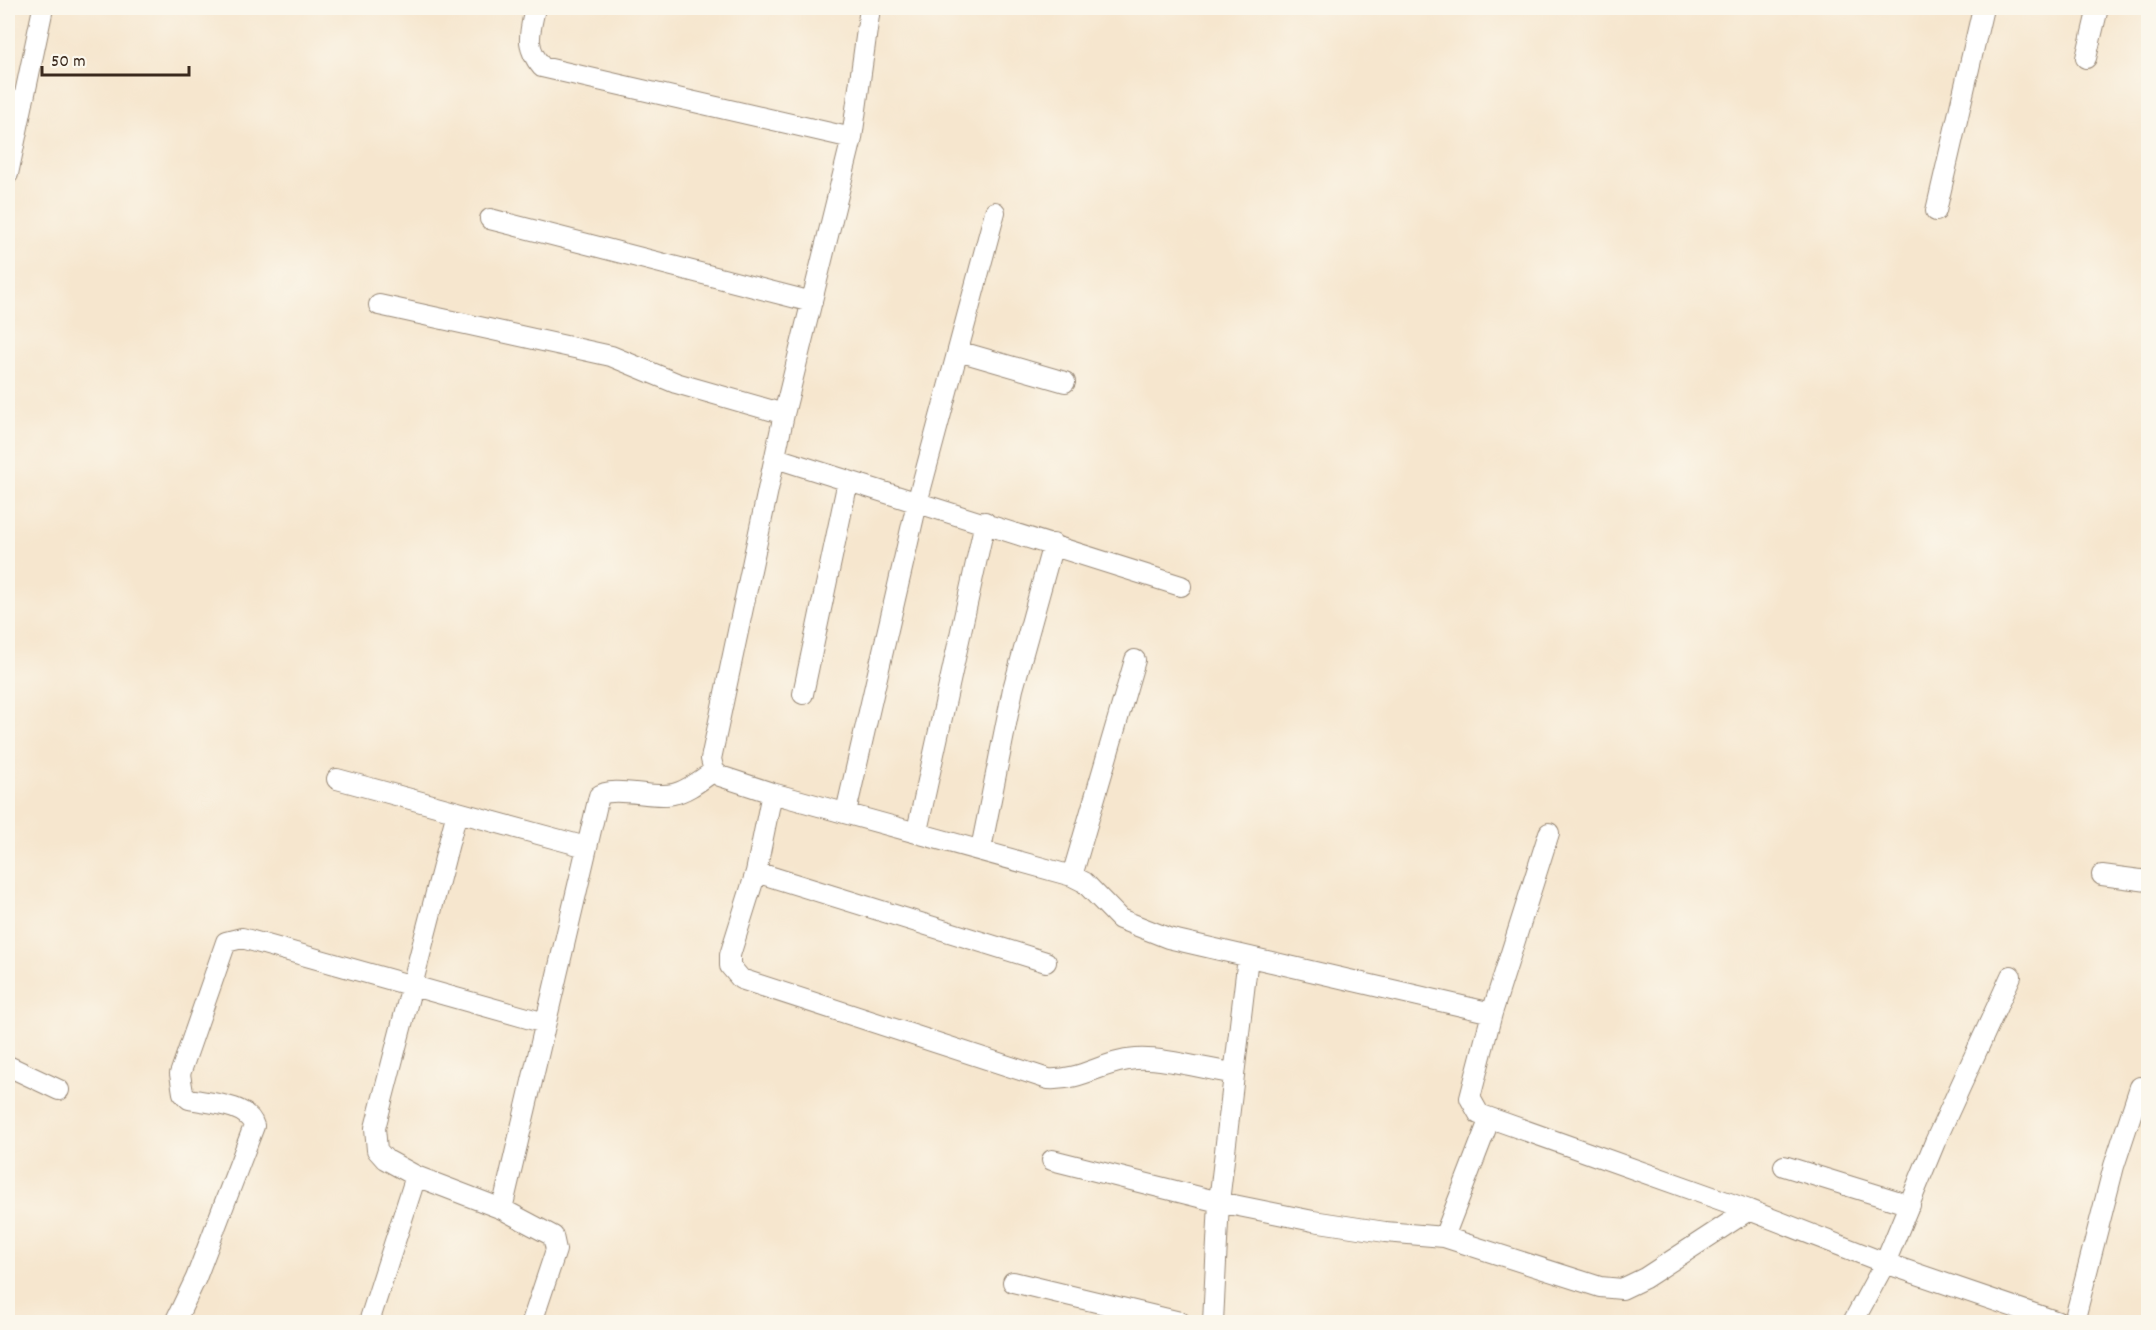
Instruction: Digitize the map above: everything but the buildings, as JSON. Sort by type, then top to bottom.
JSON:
[{"type":"street","points":[[8,174],[43,8]]},
{"type":"street","points":[[535,8],[529,40],[531,55],[542,67],[852,138]]},
{"type":"street","points":[[870,8],[852,138],[784,414],[711,759],[714,771],[720,776],[772,793],[917,831],[1072,876],[1084,882],[1120,919],[1140,929],[1248,957],[1492,1013]]},
{"type":"street","points":[[1936,212],[1983,8]]},
{"type":"street","points":[[2086,58],[2098,8]]},
{"type":"street","points":[[846,812],[917,503],[995,212]]},
{"type":"street","points":[[490,219],[812,302]]},
{"type":"street","points":[[379,306],[611,356],[676,383],[784,414]]},
{"type":"street","points":[[958,351],[1065,382]]},
{"type":"street","points":[[776,458],[985,522],[1181,586]]},
{"type":"street","points":[[803,694],[848,481]]},
{"type":"street","points":[[917,831],[985,522]]},
{"type":"street","points":[[981,849],[1013,689],[1053,544]]},
{"type":"street","points":[[1072,876],[1136,660]]},
{"type":"street","points":[[502,1209],[597,803],[603,793],[656,796],[676,794],[714,771]]},
{"type":"street","points":[[337,779],[586,847]]},
{"type":"street","points":[[772,793],[756,872],[730,955],[730,966],[741,979],[1048,1079],[1068,1080],[1122,1061],[1139,1059],[1232,1073]]},
{"type":"street","points":[[458,812],[375,1128],[374,1142],[377,1150],[385,1159],[416,1176],[502,1209],[547,1230],[555,1241],[556,1250],[532,1323]]},
{"type":"street","points":[[1549,833],[1492,1013],[1470,1098],[1479,1114],[1749,1210],[1885,1263],[2058,1323]]},
{"type":"street","points":[[756,872],[1046,962]]},
{"type":"street","points":[[2102,875],[2148,880]]},
{"type":"street","points":[[175,1323],[196,1278],[254,1126],[248,1114],[237,1109],[189,1099],[180,1083],[183,1063],[226,942],[242,938],[545,1023]]},
{"type":"street","points":[[1213,1323],[1219,1202],[1232,1073],[1248,957]]},
{"type":"street","points":[[1853,1323],[1885,1263],[2011,976]]},
{"type":"street","points":[[8,1066],[59,1090]]},
{"type":"street","points":[[2074,1323],[2114,1166],[2140,1087]]},
{"type":"street","points":[[1444,1237],[1490,1118]]},
{"type":"street","points":[[1052,1160],[1219,1202],[1358,1228],[1444,1237],[1600,1287],[1622,1289],[1645,1278],[1749,1210]]},
{"type":"street","points":[[1784,1166],[1910,1205]]},
{"type":"street","points":[[369,1323],[416,1176]]},
{"type":"street","points":[[1013,1282],[1180,1323]]}]
